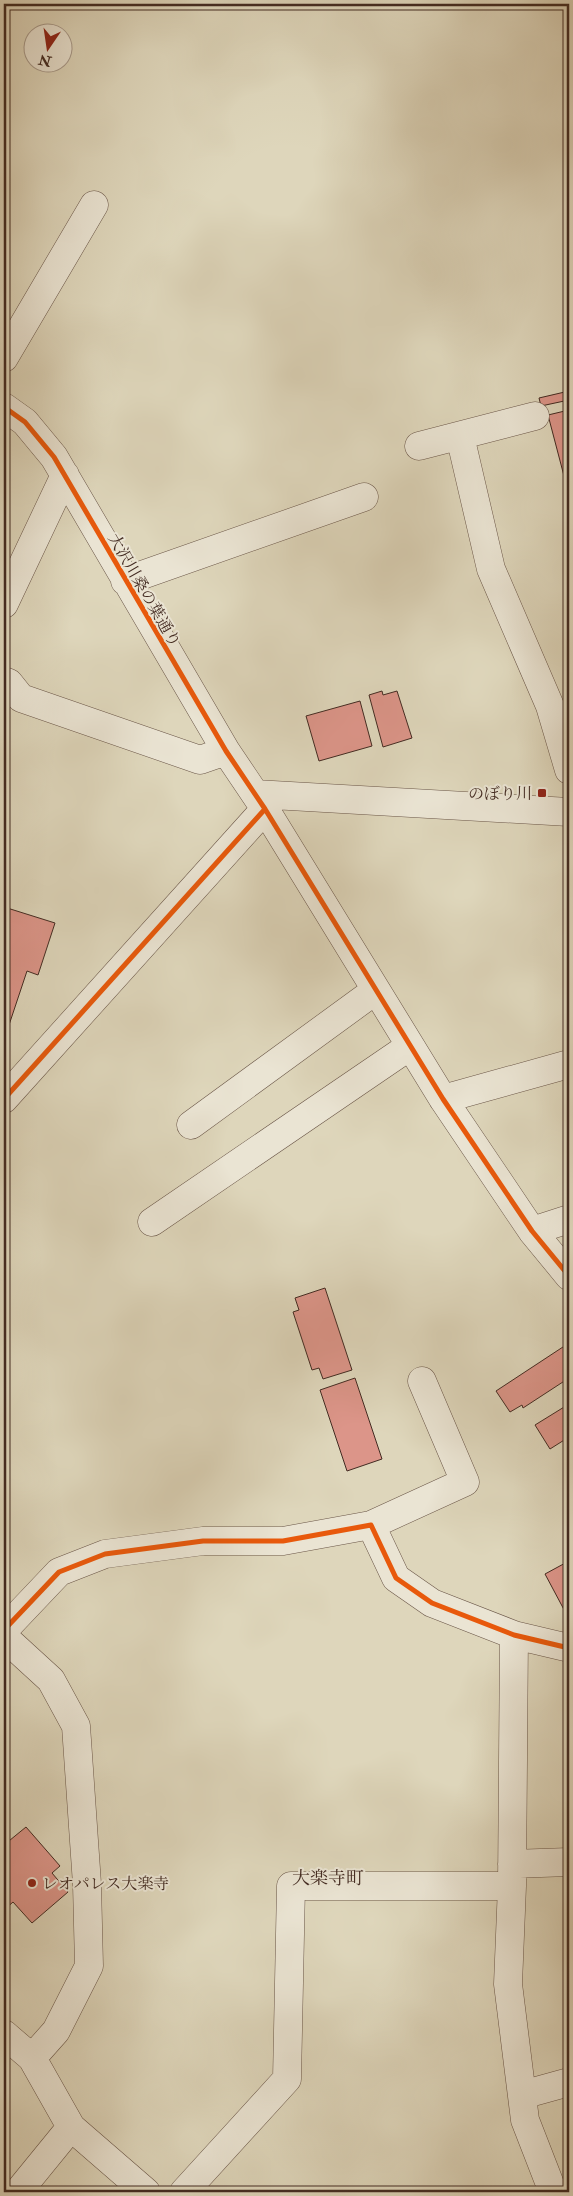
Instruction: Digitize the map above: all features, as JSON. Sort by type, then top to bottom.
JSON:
[{"type":"street","points":[[4,358],[94,205]]},
{"type":"street","name":"大沢川桑の葉通り","points":[[4,407],[25,422],[54,456],[125,581],[226,751],[260,802],[443,1099],[532,1231],[569,1276]]},
{"type":"street","points":[[419,446],[536,416]]},
{"type":"street","points":[[460,436],[491,570],[550,706],[569,770]]},
{"type":"street","points":[[4,604],[65,476]]},
{"type":"street","points":[[125,581],[364,497]]},
{"type":"street","points":[[4,681],[9,683],[21,698],[200,760],[226,751]]},
{"type":"street","points":[[4,1099],[260,802],[569,812]]},
{"type":"street","points":[[191,1125],[376,990]]},
{"type":"street","points":[[152,1222],[410,1046]]},
{"type":"street","points":[[443,1099],[569,1064]]},
{"type":"street","points":[[532,1231],[569,1219]]},
{"type":"street","points":[[4,1630],[59,1572],[105,1554],[203,1540],[283,1541],[371,1526],[464,1482],[422,1381]]},
{"type":"street","points":[[371,1526],[396,1578],[432,1603],[514,1635],[569,1648]]},
{"type":"street","points":[[514,1635],[512,1875],[508,1984],[525,2120],[553,2192]]},
{"type":"street","points":[[4,1637],[51,1680],[76,1726],[86,1874],[89,1966],[56,2031],[32,2058]]},
{"type":"street","points":[[184,2192],[287,2079],[290,1886],[512,1875],[569,1862]]},
{"type":"street","points":[[4,2034],[32,2058],[71,2127],[146,2192]]},
{"type":"street","points":[[522,2095],[569,2082]]},
{"type":"street","points":[[18,2192],[71,2127]]},
{"type":"building","points":[[569,391],[569,400],[541,406],[539,398]]},
{"type":"building","points":[[569,410],[569,495],[548,415]]},
{"type":"building","points":[[569,682],[569,702],[565,683]]},
{"type":"building","points":[[382,691],[383,695],[397,691],[412,738],[383,747],[369,695]]},
{"type":"building","points":[[360,701],[372,746],[319,761],[306,716]]},
{"type":"building","points":[[4,907],[55,923],[38,975],[27,971],[4,1040]]},
{"type":"building","points":[[325,1288],[352,1370],[323,1379],[319,1368],[312,1370],[293,1312],[299,1310],[295,1298]]},
{"type":"building","points":[[569,1343],[569,1378],[523,1408],[522,1405],[510,1412],[496,1391]]},
{"type":"building","points":[[355,1378],[382,1459],[347,1471],[320,1390]]},
{"type":"building","points":[[569,1404],[569,1437],[550,1449],[535,1425]]},
{"type":"building","points":[[569,1561],[569,1619],[545,1574]]},
{"type":"building","name":"レオパレス大楽寺","points":[[26,1827],[60,1866],[52,1873],[68,1892],[32,1923],[13,1902],[4,1910],[4,1845]]},
{"type":"cycle path","points":[[4,407],[25,422],[54,457],[226,751],[265,809],[443,1099],[532,1231],[569,1276]]},
{"type":"cycle path","points":[[4,1099],[265,809]]},
{"type":"cycle path","points":[[4,1630],[59,1572],[105,1554],[203,1541],[283,1541],[371,1525],[396,1578],[432,1603],[514,1635],[569,1648]]},
{"type":"place","name":"のぼり川","points":[[542,793]]},
{"type":"place","name":"レオパレス大楽寺","points":[[32,1883]]},
{"type":"district","name":"大楽寺町","points":[[328,1878]]}]
